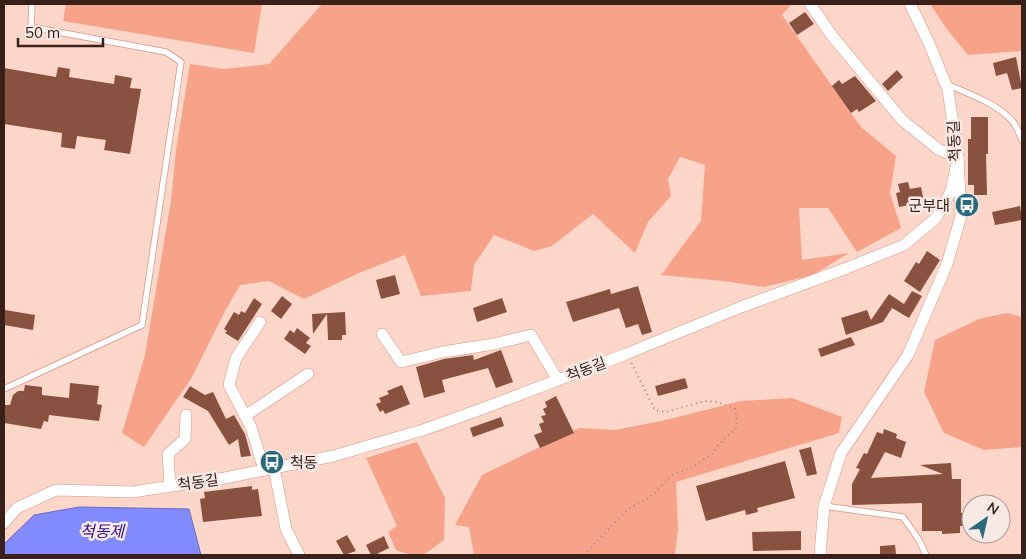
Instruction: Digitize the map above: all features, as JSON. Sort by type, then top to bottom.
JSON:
[{"type":"street","points":[[810,4],[833,37],[902,120],[938,149],[958,158],[961,216],[947,264],[908,355],[841,453],[824,506],[820,555]]},
{"type":"street","name":"척동길","points":[[4,523],[16,508],[56,490],[132,492],[226,478],[332,456],[423,430],[626,354],[741,307],[904,245],[936,218],[951,191],[958,158],[946,84],[910,4]]},
{"type":"street","points":[[260,322],[236,358],[229,385],[251,427],[269,469],[286,529],[299,555]]},
{"type":"street","points":[[382,334],[401,362],[531,335],[558,380]]},
{"type":"street","points":[[245,416],[308,374]]},
{"type":"street","points":[[170,486],[168,454],[185,439],[186,415]]},
{"type":"lane","points":[[4,389],[142,324],[181,62],[166,52],[31,27],[32,4]]},
{"type":"lane","points":[[946,84],[982,100],[1002,112],[1014,123],[1022,140]]},
{"type":"lane","points":[[824,506],[903,517],[919,540],[926,555]]},
{"type":"path","points":[[584,555],[628,509],[649,498],[671,476],[693,467],[713,453],[718,445],[736,428],[737,417],[735,409],[718,402],[704,401],[666,412],[655,410],[626,354]]},
{"type":"shaded area","points":[[66,4],[262,4],[254,53],[63,21]]},
{"type":"shaded area","points":[[322,4],[792,4],[782,15],[861,127],[896,156],[890,193],[901,228],[857,252],[828,208],[799,208],[802,260],[849,253],[813,275],[764,287],[661,275],[701,221],[705,165],[680,157],[668,179],[671,196],[648,222],[635,253],[593,214],[552,246],[534,251],[494,235],[474,265],[471,291],[421,296],[405,255],[359,273],[304,299],[269,281],[240,285],[191,379],[144,447],[122,433],[145,355],[171,201],[176,150],[190,64],[224,69],[269,64]]},
{"type":"shaded area","points":[[930,4],[1022,4],[1022,51],[968,55],[946,28]]},
{"type":"shaded area","points":[[1007,313],[1022,317],[1022,447],[984,450],[944,433],[924,392],[935,340],[979,319]]},
{"type":"shaded area","points":[[792,398],[842,417],[839,433],[676,482],[678,528],[675,555],[474,555],[469,527],[455,525],[482,475],[579,428],[615,430],[666,420],[741,401]]},
{"type":"shaded area","points":[[417,442],[445,498],[444,540],[426,553],[417,555],[396,550],[388,532],[397,526],[366,458]]},
{"type":"water","name":"척동제","points":[[79,507],[189,509],[201,555],[4,555],[4,544],[34,515]]},
{"type":"building","points":[[805,12],[814,24],[797,35],[789,23]]},
{"type":"building","points":[[1016,57],[1022,88],[1012,90],[1007,73],[996,76],[993,63]]},
{"type":"building","points":[[58,67],[70,69],[69,77],[114,84],[115,75],[132,78],[130,88],[141,89],[130,154],[104,150],[106,140],[77,136],[75,149],[61,147],[62,133],[4,124],[4,68],[56,77]]},
{"type":"building","points":[[897,70],[903,77],[888,91],[882,84]]},
{"type":"building","points":[[855,76],[876,101],[859,112],[857,109],[851,113],[832,86],[839,80],[842,84]]},
{"type":"building","points":[[971,117],[988,117],[988,154],[986,154],[987,195],[974,195],[974,185],[968,185],[968,139],[971,139]]},
{"type":"building","points":[[908,182],[910,189],[921,187],[924,202],[899,207],[896,193],[900,192],[898,184]]},
{"type":"building","points":[[1020,206],[1022,220],[995,225],[992,212]]},
{"type":"building","points":[[927,251],[940,260],[920,292],[904,281],[916,262],[919,264]]},
{"type":"building","points":[[395,275],[400,294],[381,299],[376,280]]},
{"type":"building","points":[[638,286],[652,332],[642,335],[638,324],[626,328],[619,308],[573,322],[566,302],[610,289],[611,294]]},
{"type":"building","points":[[912,291],[922,296],[909,318],[892,308],[883,322],[846,335],[841,318],[867,310],[871,320],[889,294],[904,304]]},
{"type":"building","points":[[282,296],[292,304],[281,319],[271,311]]},
{"type":"building","points":[[254,298],[262,304],[238,341],[225,333],[227,331],[224,329],[234,312],[239,315],[241,311],[245,313]]},
{"type":"building","points":[[502,298],[507,312],[477,322],[473,308]]},
{"type":"building","points":[[5,310],[35,315],[33,330],[4,325]]},
{"type":"building","points":[[345,312],[346,335],[342,335],[342,340],[328,340],[327,314],[313,334],[312,314]]},
{"type":"building","points":[[297,328],[310,338],[306,343],[311,346],[305,354],[284,339],[290,330],[294,333]]},
{"type":"building","points":[[851,337],[855,345],[821,357],[818,349]]},
{"type":"building","points":[[501,350],[513,382],[496,388],[488,368],[442,380],[445,392],[424,398],[416,367],[444,359],[473,355],[474,360]]},
{"type":"building","points":[[685,378],[688,388],[658,396],[655,386]]},
{"type":"building","points":[[70,383],[99,386],[97,404],[102,405],[99,421],[49,415],[48,422],[44,421],[41,429],[4,423],[4,405],[10,405],[13,395],[18,391],[24,391],[25,385],[42,387],[42,395],[69,398]]},
{"type":"building","points":[[402,385],[410,404],[385,414],[383,410],[380,412],[376,404],[381,402],[379,398],[389,394],[387,391]]},
{"type":"building","points":[[190,386],[205,395],[213,392],[226,419],[234,415],[245,434],[251,456],[241,457],[238,439],[229,445],[208,411],[183,397]]},
{"type":"building","points":[[556,396],[574,433],[540,448],[534,435],[542,432],[539,424],[544,422],[541,416],[546,415],[543,409],[547,407],[545,402]]},
{"type":"building","points":[[501,417],[504,426],[473,437],[470,428]]},
{"type":"building","points":[[884,429],[897,434],[896,438],[906,442],[901,458],[885,452],[871,478],[943,474],[920,465],[951,463],[952,479],[961,479],[960,533],[942,534],[942,531],[922,531],[922,503],[852,505],[852,484],[860,469],[856,468],[864,453],[867,454],[877,432],[883,434]]},
{"type":"building","points":[[811,447],[817,474],[807,476],[799,450]]},
{"type":"building","points":[[785,461],[795,498],[757,508],[758,512],[746,515],[745,510],[706,521],[696,486]]},
{"type":"building","points":[[252,486],[252,490],[258,489],[262,516],[203,522],[200,499],[205,498],[204,492]]},
{"type":"building","points":[[801,531],[801,550],[753,551],[752,532]]},
{"type":"building","points":[[347,535],[356,551],[344,555],[336,541]]},
{"type":"building","points":[[384,536],[389,548],[371,555],[366,545]]},
{"type":"building","points":[[895,545],[896,554],[880,555],[880,546]]},
{"type":"place","name":"군부대","points":[[967,205]]},
{"type":"place","name":"척동","points":[[272,462]]}]
